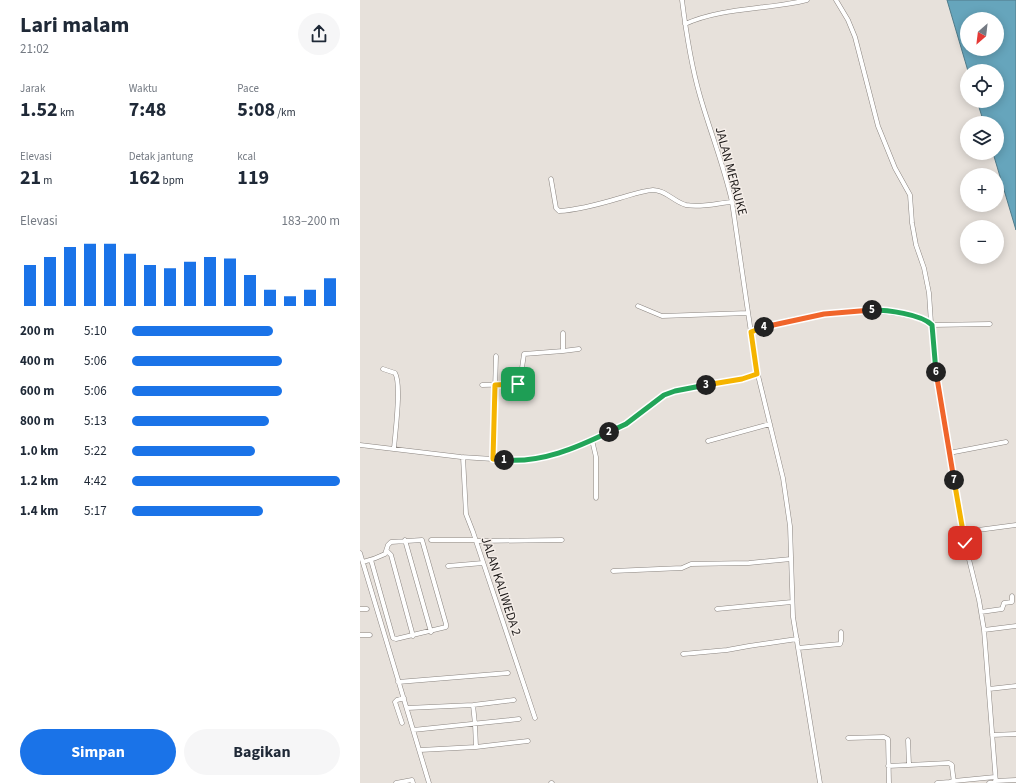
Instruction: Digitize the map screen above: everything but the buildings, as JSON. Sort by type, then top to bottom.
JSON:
[{"type":"street","name":"JALAN MERAUKE","points":[[682,0],[685,24],[700,95],[728,184],[732,202],[757,374],[783,478],[790,526],[792,602],[820,783]]},
{"type":"street","points":[[685,24],[697,19],[724,13],[807,0]]},
{"type":"street","points":[[836,0],[848,20],[855,37],[878,126],[895,168],[910,195],[912,223],[929,293],[937,378],[949,453],[963,532],[984,630],[995,781]]},
{"type":"street","points":[[551,179],[556,208],[559,211],[598,204],[633,193],[654,190],[659,190],[677,201],[686,204],[693,205],[732,202]]},
{"type":"street","points":[[638,306],[662,316],[748,313]]},
{"type":"street","points":[[751,332],[811,316],[868,310],[903,314],[918,318],[931,324],[990,324]]},
{"type":"street","points":[[563,333],[563,350]]},
{"type":"street","points":[[482,385],[518,384],[520,382],[523,356],[526,353],[579,349]]},
{"type":"street","points":[[493,459],[496,356]]},
{"type":"street","points":[[383,369],[395,373],[397,381],[398,401],[394,449]]},
{"type":"street","points":[[360,445],[463,457],[520,461],[542,458],[560,453],[626,424],[664,395],[675,391],[742,379],[757,374]]},
{"type":"street","points":[[708,441],[770,424]]},
{"type":"street","points":[[592,440],[596,457],[596,498]]},
{"type":"street","points":[[949,453],[1006,442]]},
{"type":"street","name":"JALAN KALIWEDA 2","points":[[463,457],[466,514],[535,718]]},
{"type":"street","points":[[963,532],[1016,525]]},
{"type":"street","points":[[405,540],[431,632]]},
{"type":"street","points":[[363,562],[385,554],[388,545],[391,542],[422,540],[426,548],[447,626],[445,628],[413,636],[396,639],[393,638],[371,560]]},
{"type":"street","points":[[431,540],[562,540]]},
{"type":"street","points":[[387,551],[390,555],[413,636]]},
{"type":"street","points":[[360,553],[429,783]]},
{"type":"street","points":[[613,571],[682,568],[691,564],[749,563],[791,559]]},
{"type":"street","points":[[448,566],[483,563]]},
{"type":"street","points":[[373,597],[380,595]]},
{"type":"street","points":[[981,612],[1002,609],[1004,603],[1012,602],[1012,596]]},
{"type":"street","points":[[717,609],[792,602]]},
{"type":"street","points":[[360,609],[367,609]]},
{"type":"street","points":[[984,630],[1016,626]]},
{"type":"street","points":[[798,648],[840,644],[842,641],[841,632]]},
{"type":"street","points":[[360,636],[370,635]]},
{"type":"street","points":[[683,654],[727,650],[797,639]]},
{"type":"street","points":[[398,682],[508,673]]},
{"type":"street","points":[[989,689],[1016,686]]},
{"type":"street","points":[[402,723],[396,705],[397,700],[403,699]]},
{"type":"street","points":[[407,708],[514,700]]},
{"type":"street","points":[[473,704],[476,747]]},
{"type":"street","points":[[412,730],[519,719]]},
{"type":"street","points":[[992,735],[1016,734]]},
{"type":"street","points":[[848,738],[886,738],[888,740],[889,783]]},
{"type":"street","points":[[908,740],[909,765]]},
{"type":"street","points":[[420,750],[476,747],[528,741]]},
{"type":"street","points":[[888,766],[949,763],[952,767],[952,782]]},
{"type":"street","points":[[396,783],[412,780],[413,783]]},
{"type":"street","points":[[938,783],[1016,780]]},
{"type":"street","points":[[989,783],[995,781]]},
{"type":"water","points":[[947,0],[1016,0],[1016,230],[1004,190],[1004,168],[997,168],[995,160],[1004,160],[1004,116],[982,116],[979,108],[1004,108],[1004,64],[966,64],[964,56],[1004,56],[1004,12],[960,12],[960,44]]},
{"type":"route","points":[[518,384],[495,385],[493,459],[520,461],[532,460],[560,453],[626,424],[664,395],[675,391],[709,384],[742,379],[757,374],[751,332],[769,326],[811,316],[868,310],[903,314],[928,321],[932,325],[937,378],[965,543]]}]
